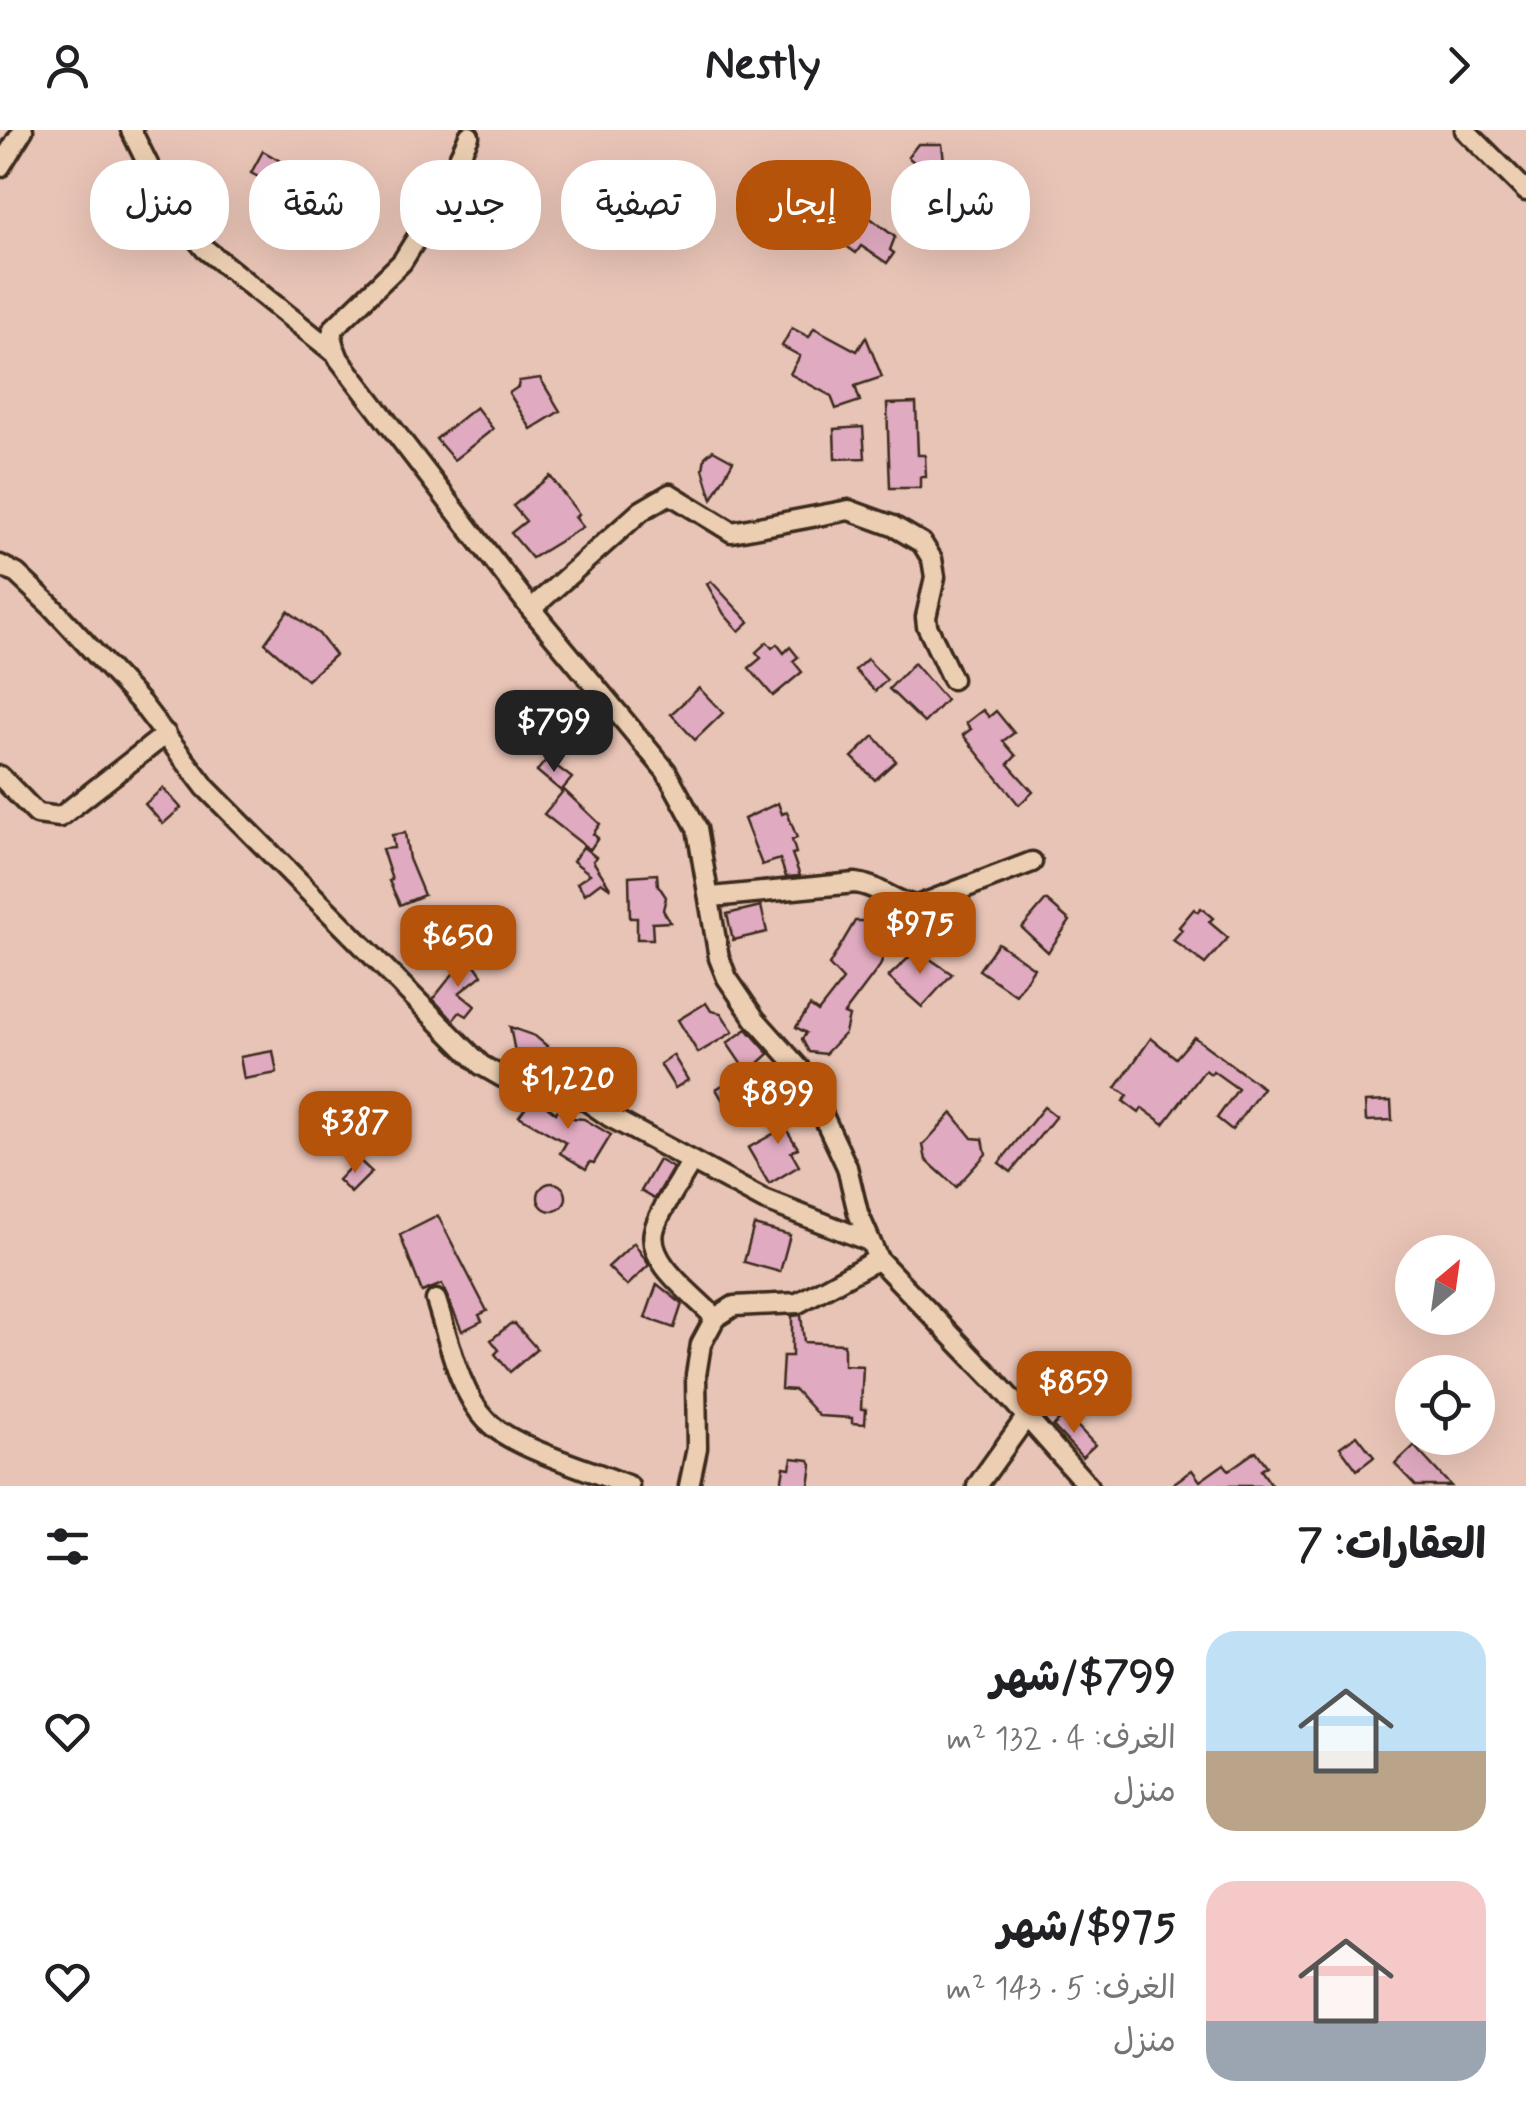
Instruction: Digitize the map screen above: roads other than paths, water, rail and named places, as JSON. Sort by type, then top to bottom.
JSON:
[{"type":"street","points":[[0,167],[23,130]]},
{"type":"street","points":[[131,130],[166,203],[204,248],[337,355],[531,609],[666,771],[697,828],[712,897],[716,942],[727,978],[798,1068],[812,1092],[847,1167],[878,1259],[1088,1486]]},
{"type":"street","points":[[1465,130],[1526,190]]},
{"type":"street","points":[[337,355],[332,341],[338,320],[410,251],[469,136]]},
{"type":"street","points":[[531,609],[641,510],[670,494],[732,532],[849,510],[893,526],[922,544],[932,559],[935,578],[926,617],[952,679]]},
{"type":"street","points":[[0,565],[18,574],[52,608],[166,734],[206,788],[481,1065],[502,1078],[568,1088],[610,1117],[764,1200],[869,1241]]},
{"type":"street","points":[[0,776],[37,814],[60,817],[166,734]]},
{"type":"street","points":[[712,897],[855,883],[868,884],[905,904],[917,906],[1032,862]]},
{"type":"street","points":[[692,1162],[657,1222],[654,1242],[673,1275],[715,1318]]},
{"type":"street","points":[[690,1486],[698,1448],[696,1374],[701,1344],[715,1318],[734,1306],[798,1303],[878,1259]]},
{"type":"street","points":[[436,1300],[464,1384],[486,1420],[519,1443],[628,1486]]},
{"type":"street","points":[[977,1486],[1027,1416]]}]
